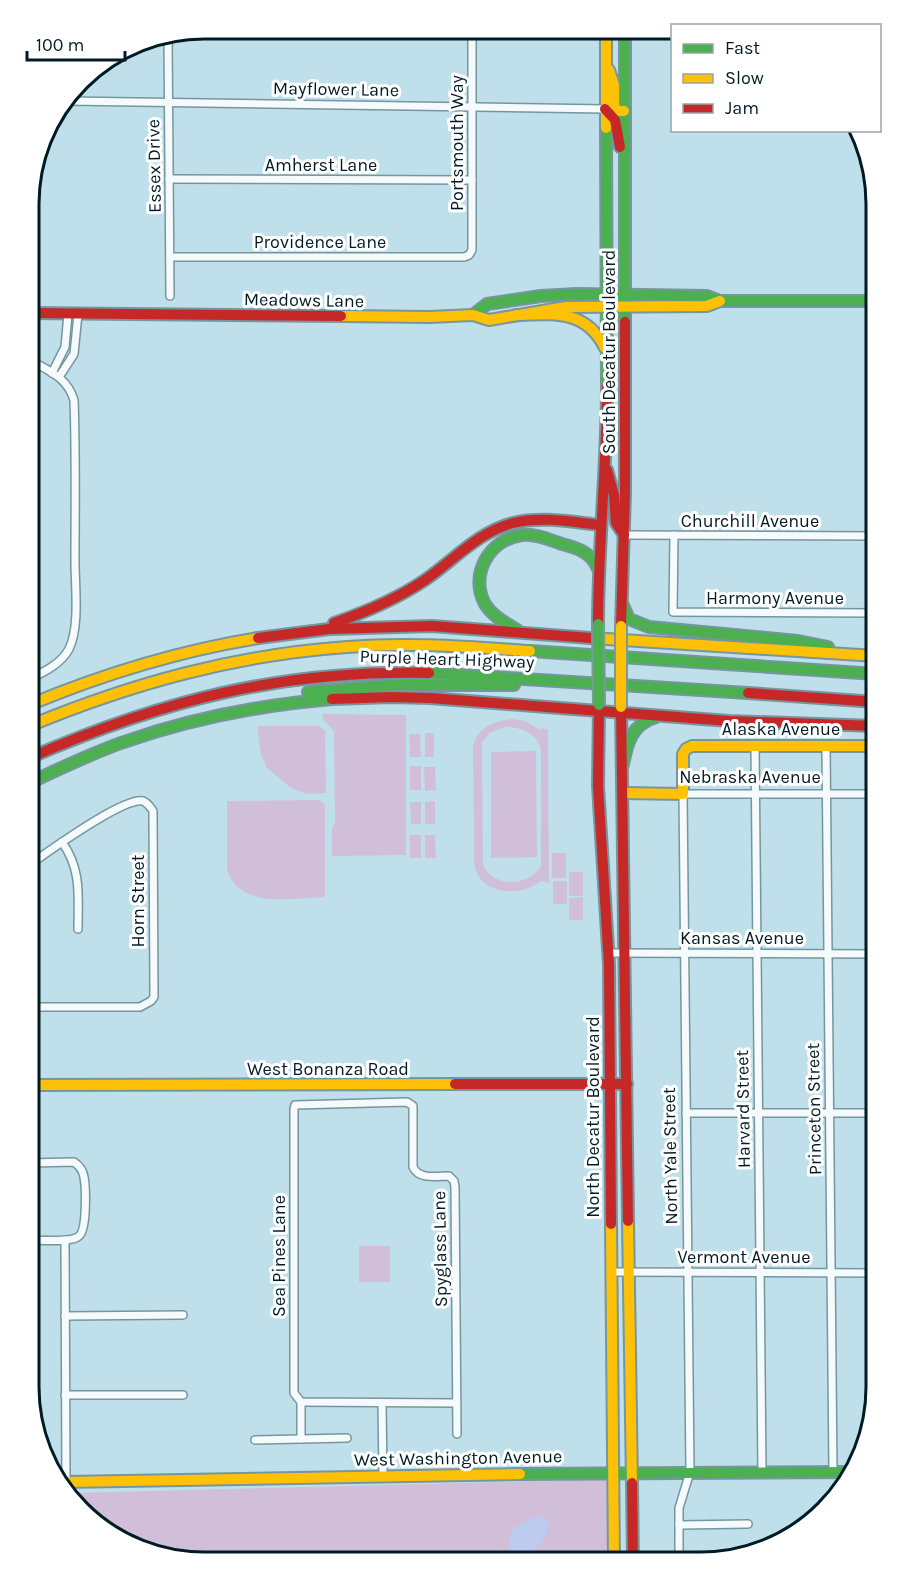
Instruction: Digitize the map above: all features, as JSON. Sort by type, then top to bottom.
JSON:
[{"type":"main road","name":"South Decatur Boulevard","points":[[599,671],[598,569],[605,466],[607,360],[606,39]]},
{"type":"main road","name":"South Decatur Boulevard","points":[[621,672],[624,535],[625,39]]},
{"type":"main road","points":[[606,61],[614,85],[614,106],[618,111],[624,111]]},
{"type":"main road","points":[[605,109],[612,112],[616,119],[624,168]]},
{"type":"main road","name":"Meadows Lane","points":[[473,315],[487,304],[559,294],[607,294],[625,301],[707,306],[720,301],[866,301]]},
{"type":"main road","name":"Meadows Lane","points":[[39,313],[429,317],[473,315],[489,320],[566,307],[607,307],[625,301]]},
{"type":"main road","name":"Meadows Lane","points":[[39,309],[109,308],[134,315]]},
{"type":"main road","points":[[516,315],[568,316],[585,321],[600,335],[607,360]]},
{"type":"main road","points":[[605,466],[614,495],[616,523],[624,535]]},
{"type":"main road","points":[[315,630],[368,611],[401,594],[433,574],[478,537],[518,522],[537,520],[600,525],[613,528],[624,535]]},
{"type":"main road","points":[[520,632],[492,613],[481,593],[479,582],[481,568],[496,545],[514,536],[535,536],[585,552],[593,558],[598,569]]},
{"type":"main road","points":[[622,603],[626,615],[632,622],[654,628],[798,641],[866,654]]},
{"type":"main road","points":[[39,701],[95,679],[175,654],[246,639],[362,626],[422,625],[866,655]]},
{"type":"main road","name":"Purple Heart Highway","points":[[39,722],[101,697],[191,670],[271,654],[353,645],[459,645],[866,673]]},
{"type":"main road","name":"North Decatur Boulevard","points":[[599,671],[599,797],[608,952],[614,1552]]},
{"type":"main road","name":"Purple Heart Highway","points":[[39,754],[90,731],[168,705],[242,687],[318,676],[377,672],[436,672],[866,701]]},
{"type":"main road","name":"North Decatur Boulevard","points":[[621,672],[633,1552]]},
{"type":"main road","points":[[230,712],[252,703],[290,695],[377,685],[660,687]]},
{"type":"main road","points":[[39,779],[122,743],[191,722],[230,712],[301,701],[383,697],[454,700],[598,708],[660,716],[866,726]]},
{"type":"main road","points":[[623,765],[634,729],[646,719],[660,716]]},
{"type":"main road","name":"Alaska Avenue","points":[[686,749],[696,746],[866,746]]},
{"type":"main road","name":"North Yale Street","points":[[683,794],[683,757],[686,749]]},
{"type":"main road","name":"Nebraska Avenue","points":[[623,794],[683,794]]},
{"type":"main road","name":"West Bonanza Road","points":[[39,1085],[627,1084]]},
{"type":"main road","name":"West Washington Avenue","points":[[70,1482],[613,1472],[842,1472]]},
{"type":"street","name":"Portsmouth Way","points":[[469,255],[472,250],[472,39]]},
{"type":"street","name":"Essex Drive","points":[[168,43],[170,296]]},
{"type":"street","name":"Mayflower Lane","points":[[76,100],[605,109]]},
{"type":"street","name":"Amherst Lane","points":[[169,179],[472,180]]},
{"type":"street","name":"Providence Lane","points":[[170,257],[464,257],[469,255]]},
{"type":"street","points":[[52,373],[65,347],[73,314]]},
{"type":"street","points":[[59,377],[74,354],[73,314]]},
{"type":"street","points":[[39,365],[69,385],[74,400],[76,498],[74,628],[70,646],[63,658],[39,674]]},
{"type":"street","name":"Churchill Avenue","points":[[624,535],[866,536]]},
{"type":"street","name":"Harmony Avenue","points":[[674,535],[673,612],[866,613]]},
{"type":"street","name":"Harvard Street","points":[[755,746],[762,1472]]},
{"type":"street","name":"Princeton Street","points":[[826,746],[833,1472]]},
{"type":"street","name":"Nebraska Avenue","points":[[683,794],[866,794]]},
{"type":"street","name":"North Yale Street","points":[[679,1552],[679,1508],[690,1472],[683,794]]},
{"type":"street","name":"Horn Street","points":[[39,1007],[140,1006],[154,997],[153,811],[146,802],[131,803],[105,815],[62,842]]},
{"type":"street","points":[[39,858],[62,842],[76,865],[78,929]]},
{"type":"street","name":"Kansas Avenue","points":[[608,952],[866,954]]},
{"type":"street","name":"Spyglass Lane","points":[[294,1107],[298,1104],[407,1101],[413,1106],[413,1167],[420,1175],[449,1176],[454,1181],[457,1434]]},
{"type":"street","name":"Sea Pines Lane","points":[[294,1107],[294,1394],[300,1402],[301,1439]]},
{"type":"street","points":[[686,1113],[866,1113]]},
{"type":"street","points":[[39,1162],[74,1162],[79,1165],[84,1176],[84,1226],[81,1236],[65,1240],[39,1240]]},
{"type":"street","points":[[65,1240],[65,1475]]},
{"type":"street","name":"Vermont Avenue","points":[[611,1272],[866,1273]]},
{"type":"street","points":[[65,1316],[183,1315]]},
{"type":"street","points":[[65,1395],[183,1395]]},
{"type":"street","points":[[300,1402],[457,1403]]},
{"type":"street","points":[[382,1403],[383,1476]]},
{"type":"street","points":[[255,1440],[347,1438]]},
{"type":"street","points":[[679,1525],[748,1524]]},
{"type":"shaded area","points":[[323,714],[406,715],[406,855],[332,856],[332,829],[335,822],[334,731],[323,719]]},
{"type":"shaded area","points":[[505,720],[525,721],[540,730],[541,728],[548,729],[549,883],[541,881],[532,887],[510,891],[499,890],[482,880],[476,871],[474,860],[473,747],[482,730],[493,723]],"holes":[[[511,727],[532,735],[541,750],[541,866],[528,878],[511,882],[495,878],[483,865],[482,742],[490,733]]]},
{"type":"shaded area","points":[[257,726],[318,726],[325,730],[326,793],[307,794],[291,788],[267,768],[261,754]]},
{"type":"shaded area","points":[[425,733],[434,733],[434,757],[425,757]]},
{"type":"shaded area","points":[[409,734],[420,734],[421,757],[410,757]]},
{"type":"shaded area","points":[[536,751],[537,857],[491,858],[491,752]]},
{"type":"shaded area","points":[[410,766],[421,766],[421,790],[410,790]]},
{"type":"shaded area","points":[[424,767],[435,767],[436,790],[425,791]]},
{"type":"shaded area","points":[[320,800],[325,805],[325,897],[269,899],[243,891],[234,883],[227,870],[227,801]]},
{"type":"shaded area","points":[[435,801],[435,824],[425,824],[425,802]]},
{"type":"shaded area","points":[[410,802],[421,802],[421,824],[411,824]]},
{"type":"shaded area","points":[[410,835],[421,835],[421,858],[410,858]]},
{"type":"shaded area","points":[[425,835],[435,835],[436,858],[425,858]]},
{"type":"shaded area","points":[[552,853],[566,853],[566,878],[552,878]]},
{"type":"shaded area","points":[[569,872],[583,872],[583,896],[569,896]]},
{"type":"shaded area","points":[[553,881],[567,881],[567,904],[553,904]]},
{"type":"shaded area","points":[[583,897],[583,920],[569,920],[569,898]]},
{"type":"shaded area","points":[[359,1246],[390,1246],[390,1282],[359,1282]]},
{"type":"shaded area","points":[[616,1479],[616,1552],[183,1551],[141,1539],[122,1530],[95,1511],[78,1493]]},
{"type":"water","points":[[537,1516],[545,1518],[549,1524],[545,1536],[538,1547],[531,1552],[514,1552],[509,1546],[513,1529]]},
{"type":"traffic: fast","points":[[625,39],[625,322]]},
{"type":"traffic: fast","points":[[606,128],[607,387]]},
{"type":"traffic: fast","points":[[473,315],[487,304],[541,296],[576,294],[707,296],[720,301],[866,301]]},
{"type":"traffic: fast","points":[[517,630],[491,612],[481,593],[479,582],[481,570],[485,560],[500,543],[522,535],[542,537],[584,552],[598,569]]},
{"type":"traffic: fast","points":[[622,603],[629,619],[649,627],[798,641],[828,647]]},
{"type":"traffic: fast","points":[[598,624],[599,705]]},
{"type":"traffic: fast","points":[[530,651],[866,673]]},
{"type":"traffic: fast","points":[[429,673],[748,693]]},
{"type":"traffic: fast","points":[[308,692],[395,685],[514,685]]},
{"type":"traffic: fast","points":[[39,778],[109,747],[147,734],[252,709],[332,699]]},
{"type":"traffic: fast","points":[[623,765],[626,749],[636,729],[656,717]]},
{"type":"traffic: fast","points":[[520,1474],[842,1472]]},
{"type":"traffic: slow","points":[[606,39],[606,128]]},
{"type":"traffic: slow","points":[[609,70],[614,85],[614,106],[618,111],[624,111]]},
{"type":"traffic: slow","points":[[341,316],[473,315],[489,320],[566,307],[707,306],[720,301]]},
{"type":"traffic: slow","points":[[516,315],[543,314],[567,316],[578,320],[597,335],[605,348]]},
{"type":"traffic: slow","points":[[621,626],[621,707]]},
{"type":"traffic: slow","points":[[39,701],[141,665],[228,643],[258,638]]},
{"type":"traffic: slow","points":[[591,638],[866,655]]},
{"type":"traffic: slow","points":[[39,722],[107,697],[185,673],[305,651],[393,645],[530,651]]},
{"type":"traffic: slow","points":[[623,793],[683,794],[683,754],[692,746],[866,746]]},
{"type":"traffic: slow","points":[[39,1085],[455,1084]]},
{"type":"traffic: slow","points":[[628,1221],[632,1483]]},
{"type":"traffic: slow","points":[[611,1224],[614,1552]]},
{"type":"traffic: slow","points":[[70,1482],[520,1474]]},
{"type":"traffic: jam","points":[[605,109],[615,120],[620,147]]},
{"type":"traffic: jam","points":[[39,313],[341,316]]},
{"type":"traffic: jam","points":[[621,626],[625,492],[625,322]]},
{"type":"traffic: jam","points":[[598,624],[607,387]]},
{"type":"traffic: jam","points":[[607,470],[614,495],[616,523],[624,535]]},
{"type":"traffic: jam","points":[[334,623],[369,610],[403,593],[425,580],[477,540],[500,527],[534,520],[600,525]]},
{"type":"traffic: jam","points":[[258,638],[329,629],[432,626],[591,638]]},
{"type":"traffic: jam","points":[[39,754],[127,720],[224,693],[273,683],[323,677],[375,673],[429,673]]},
{"type":"traffic: jam","points":[[748,693],[866,701]]},
{"type":"traffic: jam","points":[[332,699],[430,698],[729,721],[866,726]]},
{"type":"traffic: jam","points":[[599,705],[598,786],[609,965],[611,1224]]},
{"type":"traffic: jam","points":[[621,707],[628,1221]]},
{"type":"traffic: jam","points":[[455,1084],[627,1084]]},
{"type":"traffic: jam","points":[[632,1483],[633,1552]]}]
